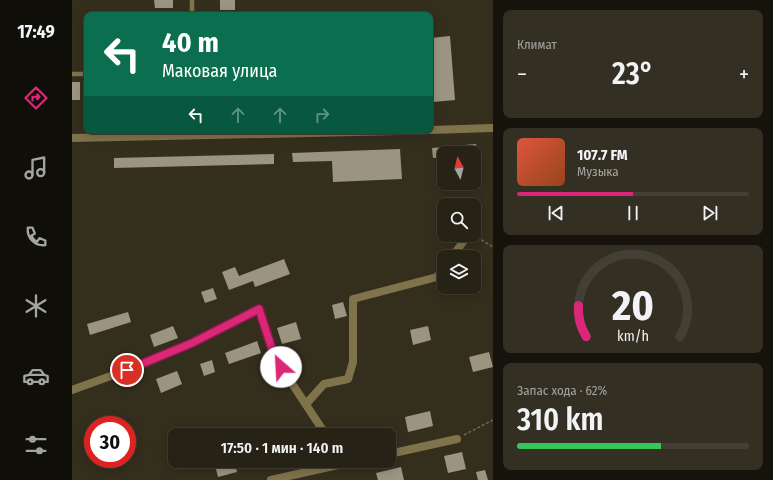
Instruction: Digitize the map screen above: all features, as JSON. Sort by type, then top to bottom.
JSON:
[{"type":"street","points":[[433,130],[493,128]]},
{"type":"street","points":[[72,138],[186,134]]},
{"type":"street","points":[[306,404],[324,384],[348,379],[353,362],[353,299],[437,277]]},
{"type":"street","points":[[72,390],[140,365],[192,343],[259,309],[272,349],[281,367],[321,428]]},
{"type":"street","points":[[396,452],[456,439]]},
{"type":"street","points":[[270,480],[315,468]]},
{"type":"lane","points":[[192,0],[192,12]]},
{"type":"lane","points":[[72,74],[84,74]]},
{"type":"path","points":[[481,240],[493,248]]},
{"type":"path","points":[[456,439],[493,420]]},
{"type":"building","points":[[154,0],[173,0],[173,8],[155,8]]},
{"type":"building","points":[[220,0],[235,0],[235,10],[220,10]]},
{"type":"building","points":[[450,36],[455,100],[433,102],[433,38]]},
{"type":"building","points":[[72,82],[80,82],[80,100],[72,100]]},
{"type":"building","points":[[476,144],[476,146],[454,146]]},
{"type":"building","points":[[432,148],[437,148],[437,158],[433,158]]},
{"type":"building","points":[[400,149],[402,179],[333,182],[332,161],[293,162],[292,153]]},
{"type":"building","points":[[274,154],[274,164],[114,168],[114,158]]},
{"type":"building","points":[[284,259],[290,274],[255,287],[253,281],[229,290],[222,272],[235,267],[239,276]]},
{"type":"building","points":[[213,288],[217,299],[205,303],[201,292]]},
{"type":"building","points":[[343,302],[347,316],[335,319],[332,305]]},
{"type":"building","points":[[128,312],[131,322],[90,335],[87,324]]},
{"type":"building","points":[[296,322],[301,339],[282,344],[277,328]]},
{"type":"building","points":[[173,326],[178,338],[154,347],[150,335]]},
{"type":"building","points":[[428,326],[431,340],[413,345],[410,330]]},
{"type":"building","points":[[257,341],[261,353],[229,364],[225,353]]},
{"type":"building","points":[[489,352],[493,367],[473,372],[469,357]]},
{"type":"building","points":[[212,360],[215,372],[204,376],[200,364]]},
{"type":"building","points":[[177,371],[182,384],[161,393],[156,379]]},
{"type":"building","points":[[430,411],[433,426],[408,432],[405,417]]},
{"type":"building","points":[[462,452],[466,469],[448,473],[444,456]]},
{"type":"building","points":[[401,467],[404,480],[378,480],[376,473]]},
{"type":"building","points":[[216,468],[236,468],[237,472],[218,477]]},
{"type":"building","points":[[485,470],[488,480],[478,480],[476,472]]},
{"type":"route","points":[[127,370],[192,343],[259,309],[272,349],[281,367]]}]
